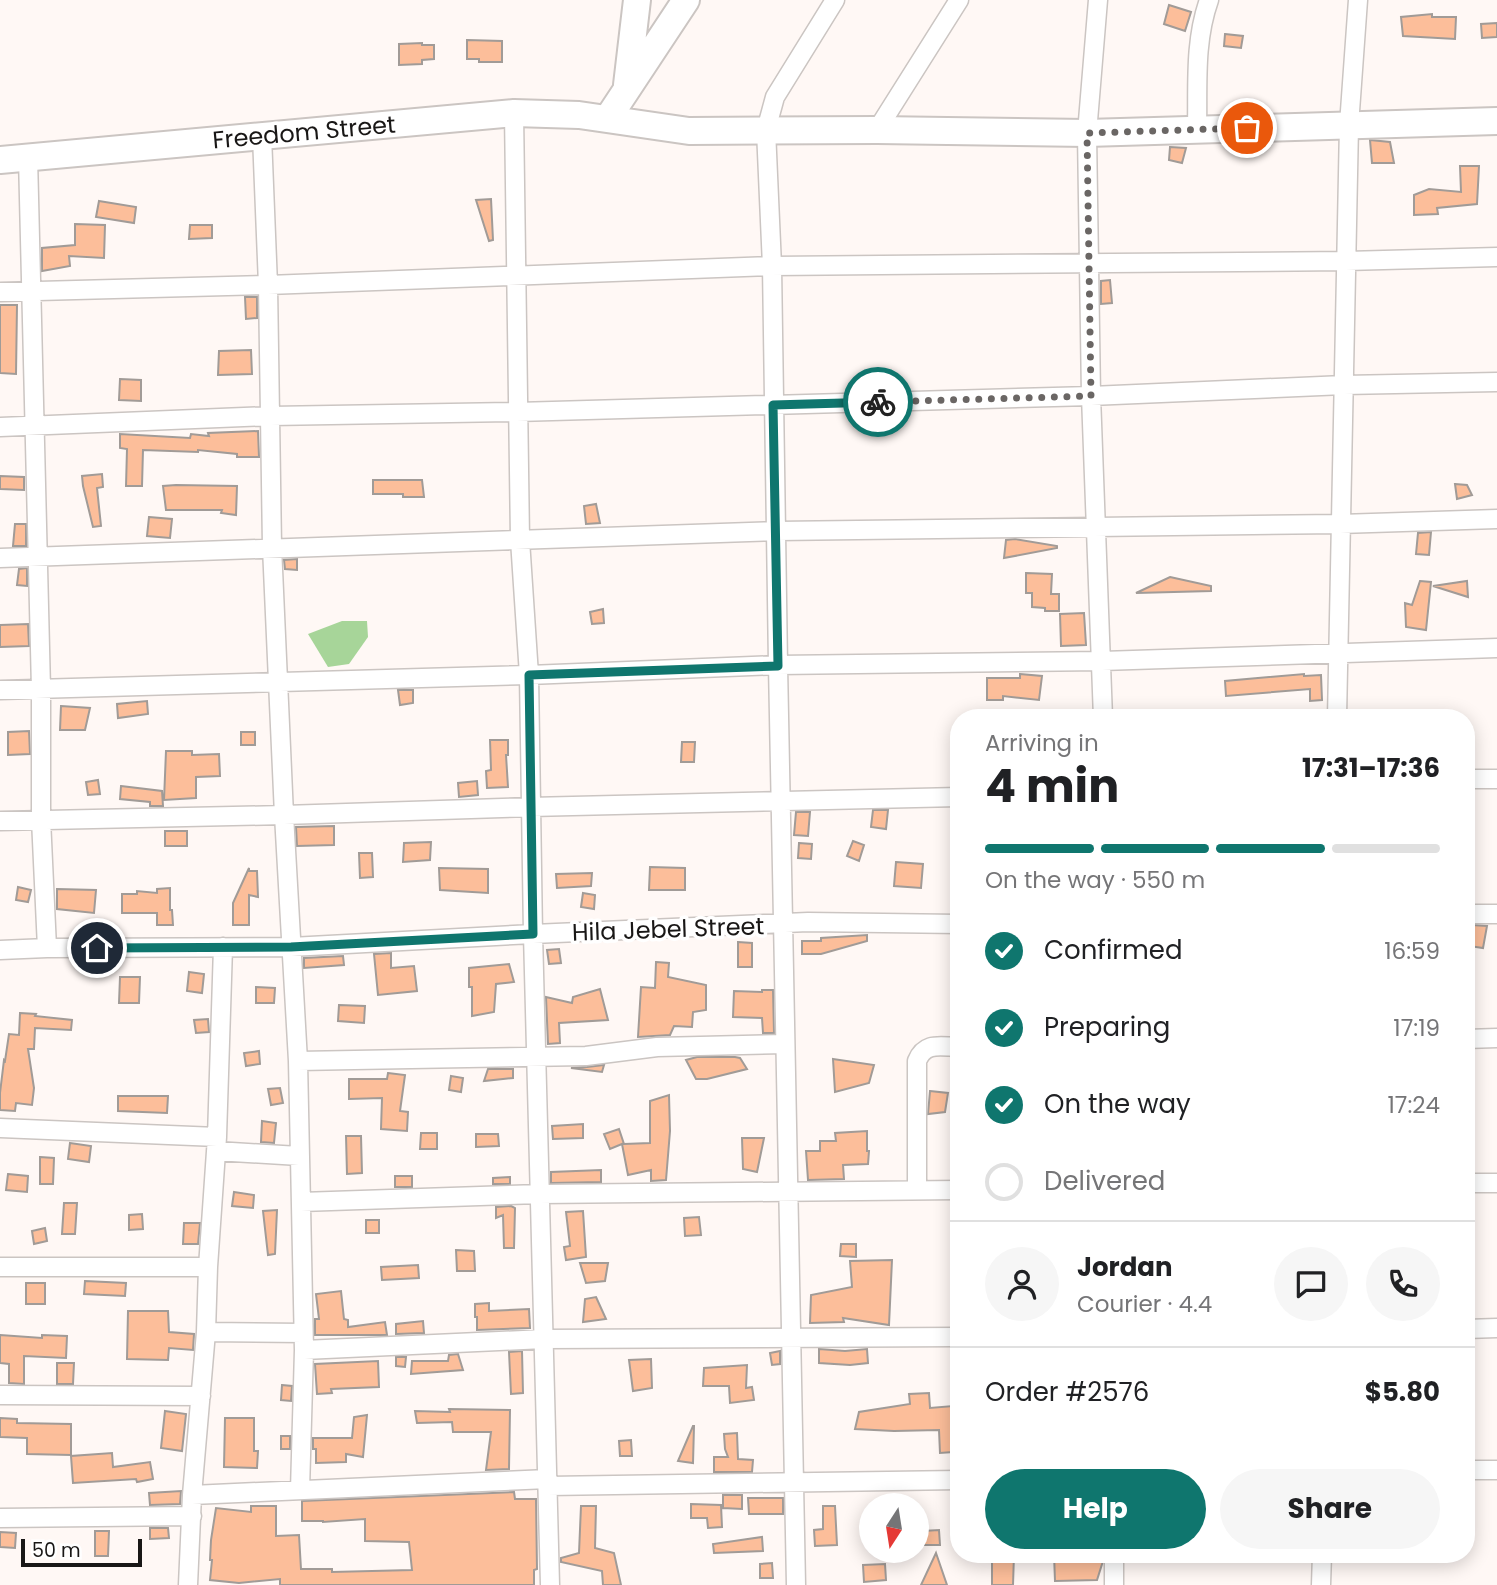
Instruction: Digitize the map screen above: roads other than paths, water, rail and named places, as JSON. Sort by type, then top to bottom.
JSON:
[{"type":"street","points":[[626,91],[637,0]]},
{"type":"street","points":[[608,118],[686,0]]},
{"type":"street","points":[[796,1585],[772,266],[766,130],[775,97],[835,0]]},
{"type":"street","points":[[877,130],[959,0]]},
{"type":"street","points":[[1098,0],[1087,133],[1091,396],[1103,709]]},
{"type":"street","points":[[1197,130],[1198,41],[1209,0]]},
{"type":"street","points":[[1337,709],[1349,125],[1358,0]]},
{"type":"street","points":[[514,113],[520,540],[529,675],[550,1585]]},
{"type":"street","name":"Freedom Street","points":[[0,160],[514,113],[579,114],[689,131],[1087,133],[1497,121]]},
{"type":"street","points":[[262,136],[268,285],[272,547],[298,1061],[303,1342],[300,1490]]},
{"type":"street","points":[[29,157],[41,689],[41,819],[47,948]]},
{"type":"street","points":[[0,292],[772,266],[1346,261],[1497,257]]},
{"type":"street","points":[[0,427],[271,416],[773,405],[1497,382]]},
{"type":"street","points":[[0,558],[776,531],[1340,524],[1497,519]]},
{"type":"street","points":[[0,690],[778,666],[1102,661],[1497,648]]},
{"type":"street","points":[[1475,779],[1497,779]]},
{"type":"street","points":[[0,821],[950,797]]},
{"type":"street","points":[[1475,914],[1497,914]]},
{"type":"street","name":"Hila Jebel Street","points":[[0,950],[291,947],[808,922],[950,924]]},
{"type":"street","points":[[188,1585],[192,1495],[206,1332],[223,947]]},
{"type":"street","points":[[1475,1039],[1497,1038]]},
{"type":"street","points":[[298,1061],[586,1056],[657,1047],[785,1044]]},
{"type":"street","points":[[917,1190],[917,1061],[920,1052],[928,1047],[950,1047]]},
{"type":"street","points":[[0,1128],[216,1144],[299,1156]]},
{"type":"street","points":[[1475,1183],[1497,1183]]},
{"type":"street","points":[[301,1202],[540,1194],[950,1190]]},
{"type":"street","points":[[0,1267],[208,1267]]},
{"type":"street","points":[[1475,1329],[1497,1328]]},
{"type":"street","points":[[206,1332],[303,1342],[950,1338]]},
{"type":"street","points":[[0,1395],[201,1396]]},
{"type":"street","points":[[1475,1470],[1497,1470]]},
{"type":"street","points":[[192,1495],[548,1482],[794,1483],[950,1480]]},
{"type":"street","points":[[0,1518],[191,1516]]},
{"type":"street","points":[[1114,1563],[1114,1585]]},
{"type":"street","points":[[1321,1585],[1322,1563]]}]
